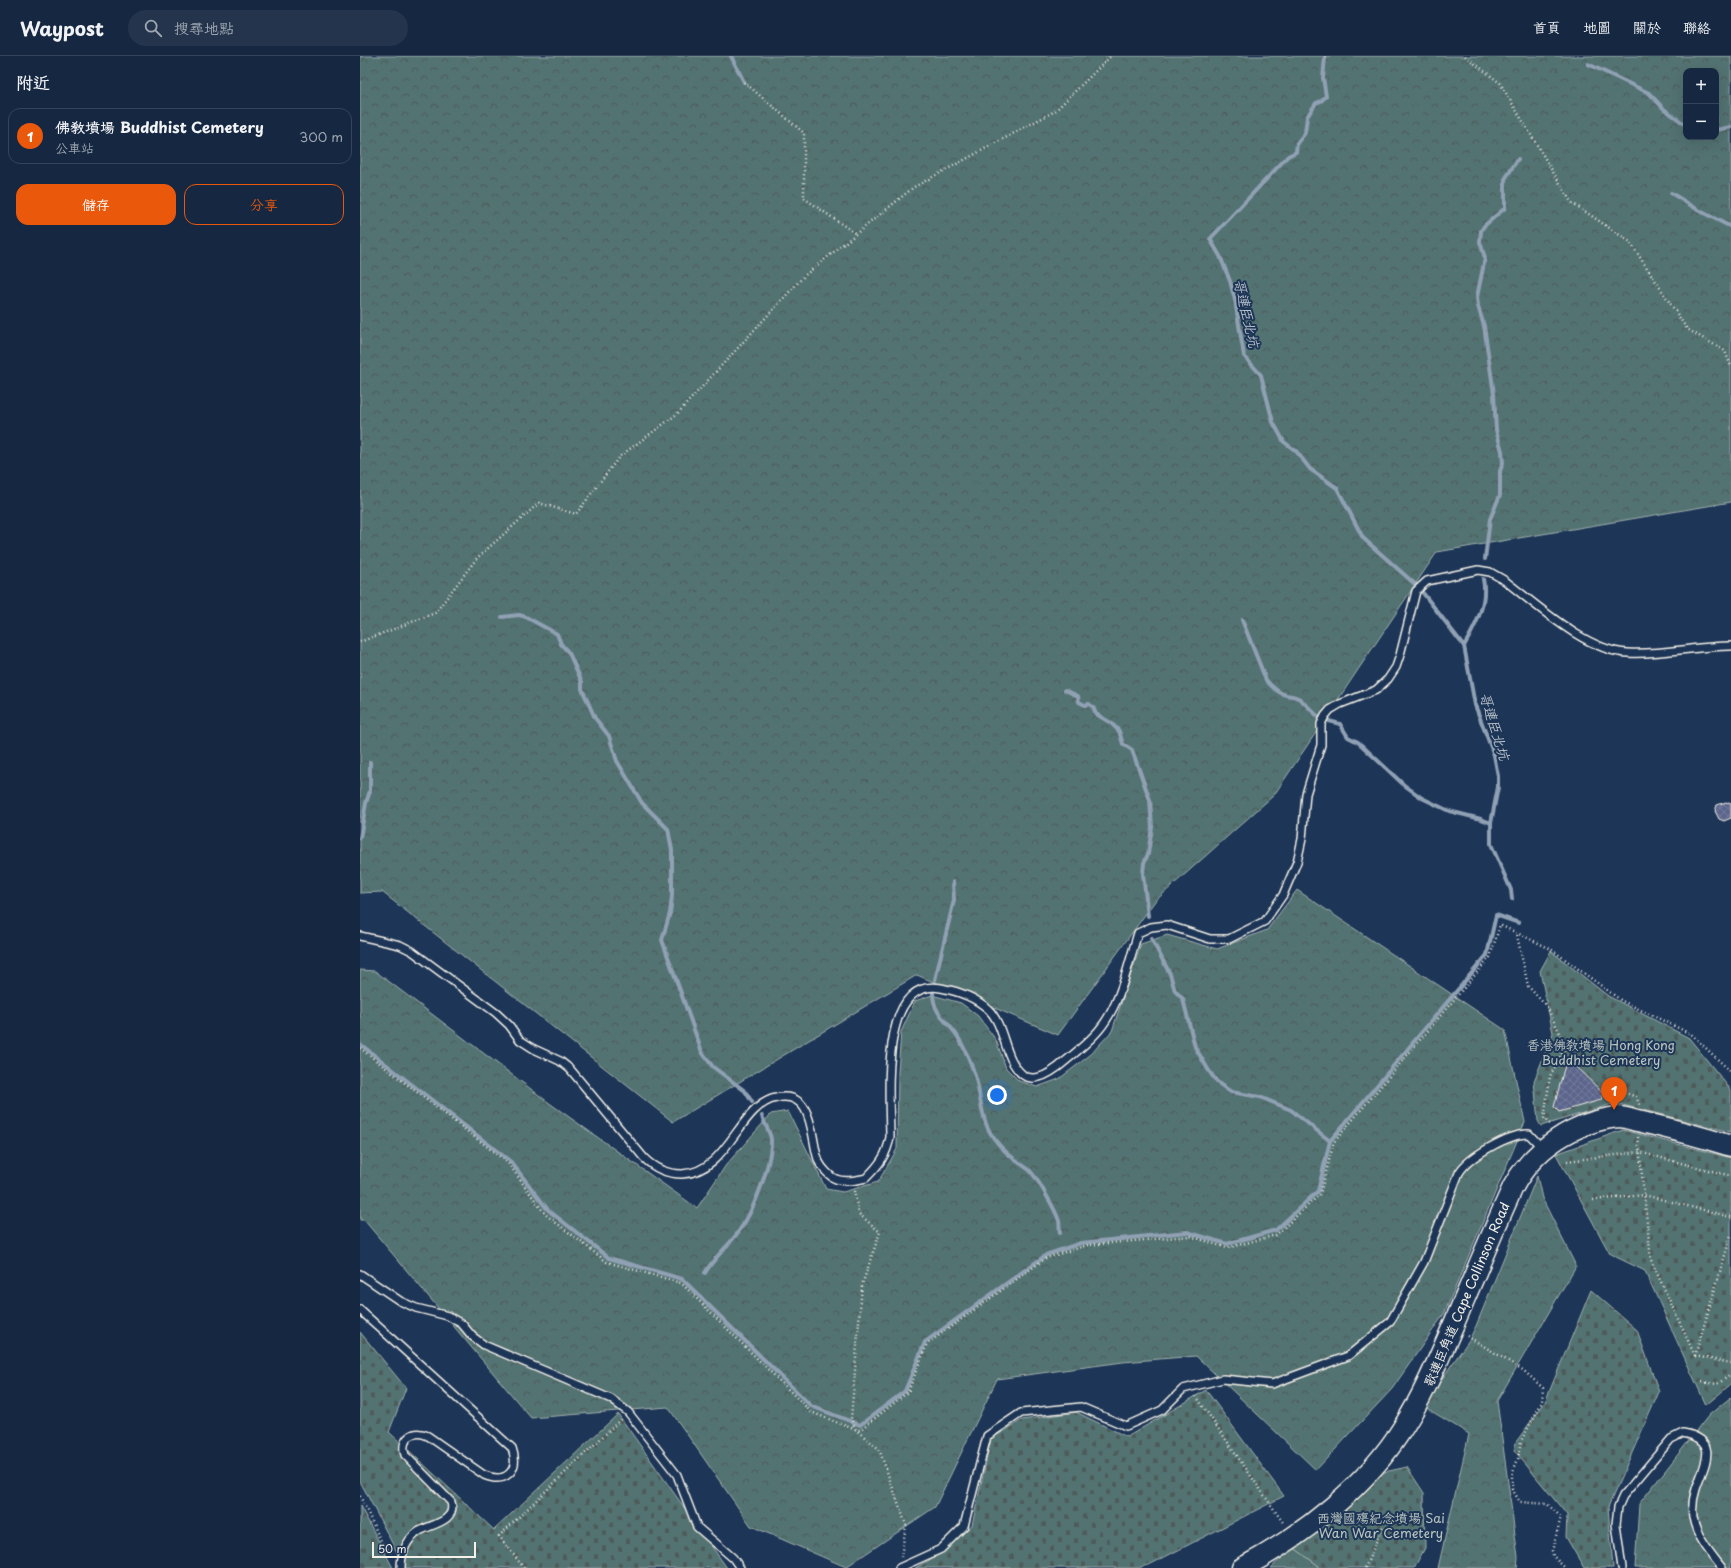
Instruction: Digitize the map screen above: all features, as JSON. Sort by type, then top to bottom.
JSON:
[{"type":"street","name":"歌連臣角道 Cape Collinson Road","points":[[1242,1568],[1293,1537],[1338,1502],[1389,1447],[1421,1397],[1513,1187],[1525,1167],[1543,1149],[1568,1133],[1590,1124],[1619,1117],[1683,1132],[1731,1146]]},
{"type":"lane","points":[[360,936],[400,944],[408,948],[496,1013],[509,1025],[520,1040],[534,1050],[549,1054],[566,1065],[644,1158],[656,1168],[678,1174],[689,1173],[703,1167],[727,1146],[758,1107],[771,1099],[780,1097],[796,1101],[804,1109],[812,1127],[819,1163],[828,1174],[839,1180],[866,1178],[881,1163],[888,1149],[890,1137],[890,1056],[894,1027],[907,1001],[918,991],[931,986],[943,988],[963,994],[983,1005],[996,1020],[1013,1062],[1022,1074],[1027,1077],[1040,1077],[1051,1072],[1081,1048],[1100,1029],[1115,1004],[1138,932],[1167,925],[1210,939],[1229,939],[1265,920],[1283,895],[1297,862],[1302,839],[1306,794],[1321,745],[1323,720],[1333,708],[1372,692],[1388,679],[1396,667],[1400,655],[1416,591],[1427,581],[1473,571],[1490,572],[1504,580],[1580,636],[1599,647],[1612,651],[1633,654],[1715,646],[1731,646]]},
{"type":"lane","points":[[899,1568],[941,1548],[964,1526],[986,1436],[1021,1413],[1081,1407],[1126,1426],[1162,1410],[1183,1389],[1223,1379],[1272,1384],[1348,1356],[1390,1322],[1424,1262],[1463,1166],[1488,1149],[1522,1134],[1529,1134],[1543,1149]]},
{"type":"lane","points":[[360,1274],[400,1301],[416,1308],[448,1316],[462,1324],[472,1336],[484,1345],[611,1399],[628,1412],[677,1475],[697,1527],[733,1558],[740,1568]]},
{"type":"lane","points":[[360,1310],[512,1448],[516,1458],[513,1469],[505,1477],[494,1479],[484,1475],[428,1436],[422,1433],[415,1433],[409,1436],[404,1442],[403,1448],[405,1455],[451,1502],[453,1508],[451,1514],[447,1518],[418,1532],[410,1540],[404,1550],[401,1564]]},
{"type":"lane","points":[[1622,1568],[1616,1518],[1620,1501],[1671,1438],[1683,1433],[1699,1440],[1707,1452],[1707,1461],[1694,1495],[1694,1517],[1702,1539],[1722,1568]]},
{"type":"path","points":[[360,642],[435,613],[477,558],[539,503],[576,514],[620,457],[677,414],[804,276],[914,187],[1055,111],[1110,56]]},
{"type":"path","points":[[1465,56],[1500,83],[1571,202],[1630,242],[1687,329],[1725,351],[1731,366]]},
{"type":"path","points":[[744,82],[804,133],[804,198],[856,234]]},
{"type":"path","points":[[856,1430],[860,1430],[908,1392],[927,1344],[1046,1258],[1088,1245],[1190,1236],[1227,1248],[1276,1235],[1320,1194],[1334,1142],[1490,957],[1500,925],[1551,949],[1622,1001],[1691,1034],[1731,1072]]},
{"type":"path","points":[[1517,934],[1528,986],[1547,1008],[1566,1046],[1550,1076],[1544,1119],[1551,1125]]},
{"type":"path","points":[[360,1048],[508,1163],[545,1214],[607,1262],[682,1283],[810,1412],[856,1430],[879,1449],[906,1525],[899,1568]]},
{"type":"path","points":[[1613,1088],[1636,1097]]},
{"type":"path","points":[[1638,1136],[1651,1260],[1695,1356]]},
{"type":"path","points":[[1567,1161],[1639,1152],[1731,1176]]},
{"type":"path","points":[[853,1180],[859,1214],[880,1232],[862,1285],[851,1419],[856,1430]]},
{"type":"path","points":[[1593,1200],[1644,1195],[1731,1217]]},
{"type":"path","points":[[1695,1356],[1731,1235]]},
{"type":"path","points":[[1452,1327],[1523,1370],[1543,1388],[1544,1395],[1541,1405],[1521,1441],[1518,1459],[1512,1474],[1512,1489],[1520,1502],[1547,1504],[1561,1517],[1552,1554],[1565,1568]]},
{"type":"path","points":[[1695,1356],[1731,1363]]},
{"type":"path","points":[[1702,1382],[1717,1384],[1731,1375]]},
{"type":"path","points":[[1190,1387],[1293,1537]]},
{"type":"path","points":[[524,1568],[499,1536],[628,1412]]},
{"type":"path","points":[[360,1496],[383,1545],[401,1564]]},
{"type":"path","points":[[1365,1568],[1384,1526]]},
{"type":"green space","points":[[360,56],[1731,56],[1731,502],[1437,552],[1274,795],[1155,901],[1058,1035],[917,975],[673,1122],[382,892],[360,893]]},
{"type":"green space","points":[[1297,890],[1505,1030],[1525,1122],[1444,1314],[1392,1389],[1316,1470],[1196,1356],[1123,1362],[997,1379],[935,1507],[846,1567],[751,1526],[668,1407],[531,1418],[364,1220],[360,1220],[360,970],[375,971],[548,1102],[697,1208],[726,1165],[771,1114],[788,1111],[826,1189],[843,1192],[878,1182],[897,1149],[898,1072],[901,1032],[915,1001],[932,995],[961,1003],[978,1016],[996,1040],[1006,1068],[1019,1081],[1037,1087],[1059,1079],[1090,1055],[1112,1031],[1141,944],[1167,935],[1217,949],[1267,930]]},
{"type":"green space","name":"香港佛教墳場 Hong Kong Buddhist Cemetery","points":[[1551,951],[1608,996],[1689,1038],[1731,1090],[1731,1132],[1615,1103],[1541,1126],[1538,1121],[1534,1081],[1553,1033],[1540,971]]},
{"type":"green space","points":[[1623,1130],[1731,1158],[1731,1384],[1706,1405],[1645,1271],[1610,1254],[1556,1154]]},
{"type":"green space","points":[[1537,1176],[1542,1198],[1576,1266],[1497,1401],[1518,1557],[1517,1568],[1438,1568],[1469,1434],[1423,1406],[1469,1340],[1476,1326]]},
{"type":"green space","points":[[1591,1290],[1637,1330],[1659,1392],[1608,1507],[1613,1568],[1584,1568],[1566,1537],[1567,1515],[1514,1450],[1516,1442],[1545,1402]]},
{"type":"green space","points":[[360,1332],[406,1388],[389,1432],[494,1530],[618,1414],[727,1568],[405,1568],[360,1481]]},
{"type":"green space","points":[[1206,1390],[1284,1496],[1151,1564],[1138,1568],[915,1568],[942,1553],[972,1525],[991,1439],[1022,1420],[1076,1412],[1127,1437]]},
{"type":"green space","points":[[1731,1397],[1731,1568],[1635,1568],[1639,1504],[1709,1415]]},
{"type":"green space","name":"西灣國殤紀念墳場 Sai Wan War Cemetery","points":[[1407,1467],[1424,1493],[1425,1548],[1414,1568],[1318,1568],[1319,1566],[1293,1547],[1371,1475]]},
{"type":"green space","points":[[360,1506],[393,1568],[360,1568]]},
{"type":"green space","points":[[1293,1547],[1319,1566],[1318,1568],[1271,1568]]},
{"type":"building","points":[[1726,802],[1731,804],[1731,818],[1724,821],[1719,819],[1715,811],[1717,805]]},
{"type":"building","points":[[1571,1062],[1603,1093],[1601,1100],[1559,1112],[1554,1107],[1565,1065]]},
{"type":"waterway","points":[[731,56],[744,82]]},
{"type":"waterway","name":"哥連臣北坑","points":[[1325,57],[1323,78],[1326,96],[1321,101],[1316,103],[1307,117],[1305,133],[1297,143],[1296,152],[1288,156],[1210,239],[1220,256],[1230,281],[1235,300],[1244,356],[1261,375],[1273,422],[1284,442],[1296,451],[1310,469],[1337,488],[1363,538],[1416,585]]},
{"type":"waterway","points":[[1588,64],[1649,93],[1664,109],[1683,123]]},
{"type":"waterway","points":[[1719,129],[1731,127]]},
{"type":"waterway","points":[[1485,559],[1490,519],[1500,495],[1500,471],[1503,463],[1502,451],[1496,430],[1494,394],[1484,326],[1477,297],[1485,258],[1480,242],[1481,231],[1484,226],[1505,208],[1505,179],[1518,159]]},
{"type":"waterway","points":[[1671,193],[1700,211],[1731,227]]},
{"type":"waterway","points":[[1464,646],[1480,614],[1484,597],[1483,579]]},
{"type":"waterway","name":"哥連臣北坑","points":[[1423,593],[1464,646],[1475,705],[1494,755],[1498,776],[1498,787],[1491,823],[1491,844],[1511,890],[1512,899]]},
{"type":"waterway","points":[[502,617],[519,615],[526,617],[557,634],[561,644],[569,653],[582,682],[582,689],[595,718],[609,736],[617,761],[642,803],[668,829],[672,850],[672,896],[670,913],[662,940],[702,1052],[713,1067],[745,1091],[752,1102]]},
{"type":"waterway","points":[[1242,620],[1266,680],[1280,693],[1299,699],[1320,718]]},
{"type":"waterway","points":[[1065,690],[1078,696],[1079,702],[1085,705],[1089,704],[1093,707],[1096,714],[1111,723],[1119,731],[1123,744],[1132,750],[1150,800],[1152,827],[1143,874],[1148,916]]},
{"type":"waterway","points":[[1329,721],[1340,724],[1348,737],[1358,742],[1404,785],[1422,798],[1449,811],[1491,823]]},
{"type":"waterway","points":[[360,838],[366,803],[370,791],[370,762]]},
{"type":"waterway","points":[[935,980],[954,900],[953,882]]},
{"type":"waterway","points":[[360,1044],[511,1162],[548,1210],[609,1258],[682,1279],[811,1406],[860,1425],[905,1391],[925,1342],[1046,1255],[1081,1243],[1187,1232],[1227,1244],[1276,1230],[1318,1191],[1330,1141],[1487,955],[1496,915],[1519,923]]},
{"type":"waterway","points":[[1151,938],[1170,974],[1175,991],[1183,999],[1195,1047],[1217,1082],[1231,1092],[1260,1097],[1291,1110],[1330,1141]]},
{"type":"waterway","points":[[933,993],[934,1001],[939,1013],[958,1037],[966,1052],[976,1079],[985,1121],[991,1134],[1003,1149],[1028,1169],[1036,1178],[1057,1216],[1060,1233]]},
{"type":"waterway","points":[[705,1273],[745,1222],[761,1186],[769,1161],[771,1149],[770,1135],[762,1116]]},
{"type":"place","name":"佛教墳場 Buddhist Cemetery","points":[[1614,1110]]}]
